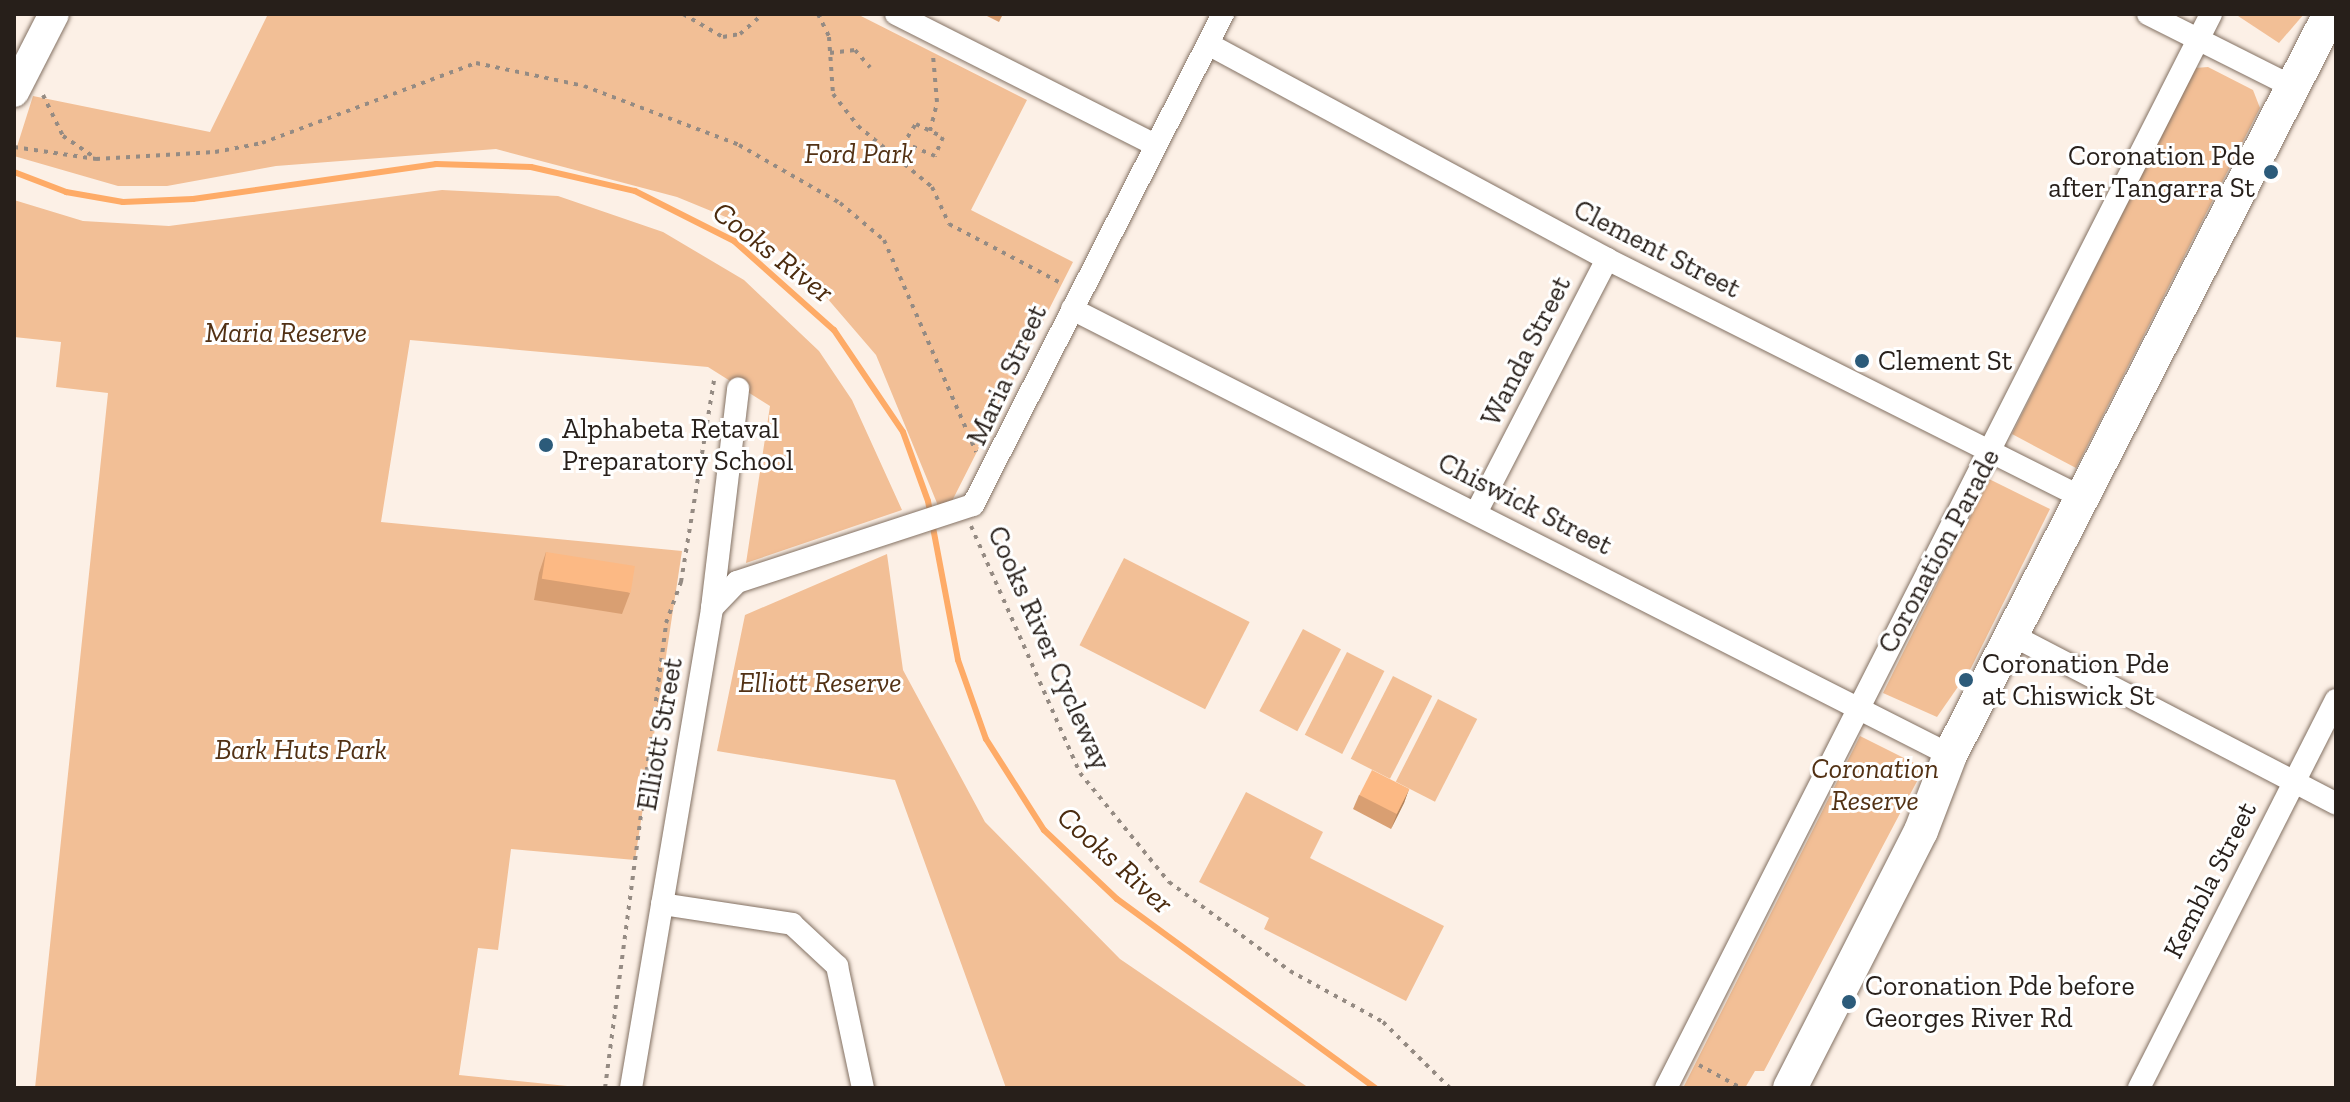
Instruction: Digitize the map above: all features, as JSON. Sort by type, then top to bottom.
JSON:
[{"type":"main road","points":[[28,93],[54,14]]},
{"type":"main road","points":[[1768,1088],[1903,828],[1950,755],[2293,87],[2330,26]]},
{"type":"main road","points":[[1790,1088],[1921,831],[1950,755]]},
{"type":"street","points":[[896,14],[1155,145]]},
{"type":"street","name":"Maria Street","points":[[962,513],[988,488],[1075,300],[1223,14]]},
{"type":"street","points":[[2148,14],[2293,87]]},
{"type":"street","name":"Coronation Parade","points":[[1666,1088],[1856,708],[1991,452],[2211,14]]},
{"type":"street","name":"Clement Street","points":[[1208,44],[1607,259],[2083,498]]},
{"type":"street","name":"Wanda Street","points":[[1476,513],[1607,259]]},
{"type":"street","name":"Chiswick Street","points":[[1075,300],[1476,513],[1950,755]]},
{"type":"street","name":"Elliott Street","points":[[631,1088],[712,608],[738,389]]},
{"type":"street","points":[[712,608],[737,582],[962,513]]},
{"type":"street","points":[[2012,635],[2336,804]]},
{"type":"street","name":"Kembla Street","points":[[2139,1088],[2336,700]]},
{"type":"street","points":[[662,904],[792,924],[837,966],[863,1088]]},
{"type":"path","points":[[683,14],[723,37],[740,34],[763,14]]},
{"type":"path","points":[[818,14],[830,53],[833,94],[858,126],[897,154],[932,187],[949,224],[1075,300]]},
{"type":"path","points":[[930,131],[937,102],[930,61],[941,38]]},
{"type":"path","points":[[830,53],[855,50],[870,67]]},
{"type":"path","points":[[14,147],[96,159],[262,143],[476,63],[527,70],[671,115],[840,203],[884,240],[979,458]]},
{"type":"path","points":[[28,93],[63,136],[96,159]]},
{"type":"path","points":[[897,154],[916,124],[943,137],[935,156],[905,143]]},
{"type":"path","points":[[605,1088],[661,654],[681,582],[714,381]]},
{"type":"path","name":"Cooks River Cycleway","points":[[962,513],[1080,773],[1169,882],[1290,971],[1383,1022],[1450,1088]]},
{"type":"path","points":[[1693,1062],[1741,1088]]},
{"type":"green space","name":"Ford Park","points":[[268,14],[857,14],[1027,100],[971,210],[1073,262],[950,505],[939,508],[876,355],[796,262],[733,220],[677,197],[496,149],[276,166],[167,186],[118,186],[14,156],[33,96],[210,132]]},
{"type":"green space","points":[[2235,14],[2304,14],[2279,43]]},
{"type":"green space","points":[[2208,67],[2253,90],[2260,108],[2076,468],[2012,434],[2195,68]]},
{"type":"green space","name":"Bark Huts Park","points":[[442,190],[558,196],[663,232],[744,280],[819,351],[852,400],[902,510],[746,563],[770,406],[708,367],[410,340],[381,522],[682,551],[635,860],[511,849],[498,950],[478,948],[459,1075],[587,1088],[35,1088],[108,393],[56,387],[61,342],[14,337],[14,200],[83,221],[169,226]]},
{"type":"green space","name":"Coronation Reserve","points":[[1989,479],[2050,509],[1971,668],[1937,717],[1883,693]]},
{"type":"green space","name":"Elliott Reserve","points":[[887,554],[903,670],[985,822],[1120,959],[1309,1088],[1006,1088],[895,780],[717,751],[745,615]]},
{"type":"green space","points":[[1124,558],[1250,622],[1205,709],[1080,645]]},
{"type":"green space","points":[[1303,629],[1341,649],[1297,731],[1259,711]]},
{"type":"green space","points":[[1347,652],[1384,671],[1342,754],[1305,735]]},
{"type":"green space","points":[[1393,676],[1432,696],[1390,779],[1351,759]]},
{"type":"green space","points":[[1438,699],[1477,719],[1435,802],[1396,782]]},
{"type":"green space","name":"Coronation Reserve","points":[[1860,736],[1924,768],[1764,1071],[1755,1071],[1745,1088],[1683,1088]]},
{"type":"green space","points":[[1246,792],[1323,832],[1310,858],[1444,926],[1406,1001],[1264,929],[1269,918],[1199,882]]},
{"type":"building","points":[[546,552],[635,566],[631,593],[542,579]]},
{"type":"building","points":[[1372,770],[1409,789],[1397,814],[1359,795]]},
{"type":"waterway","name":"Cooks River","points":[[14,172],[66,192],[123,202],[193,199],[436,164],[531,167],[635,191],[734,241],[834,330],[903,432],[928,501],[958,660],[986,739],[1044,830],[1117,899],[1375,1088]]},
{"type":"place","name":"Coronation Pde after Tangarra St","points":[[2271,172]]},
{"type":"place","name":"Clement St","points":[[1862,361]]},
{"type":"place","name":"Alphabeta Retaval Preparatory School","points":[[546,445]]},
{"type":"place","name":"Coronation Pde at Chiswick St","points":[[1966,680]]},
{"type":"place","name":"Coronation Pde before Georges River Rd","points":[[1849,1002]]},
{"type":"park label","name":"Maria Reserve","points":[[286,333]]}]
